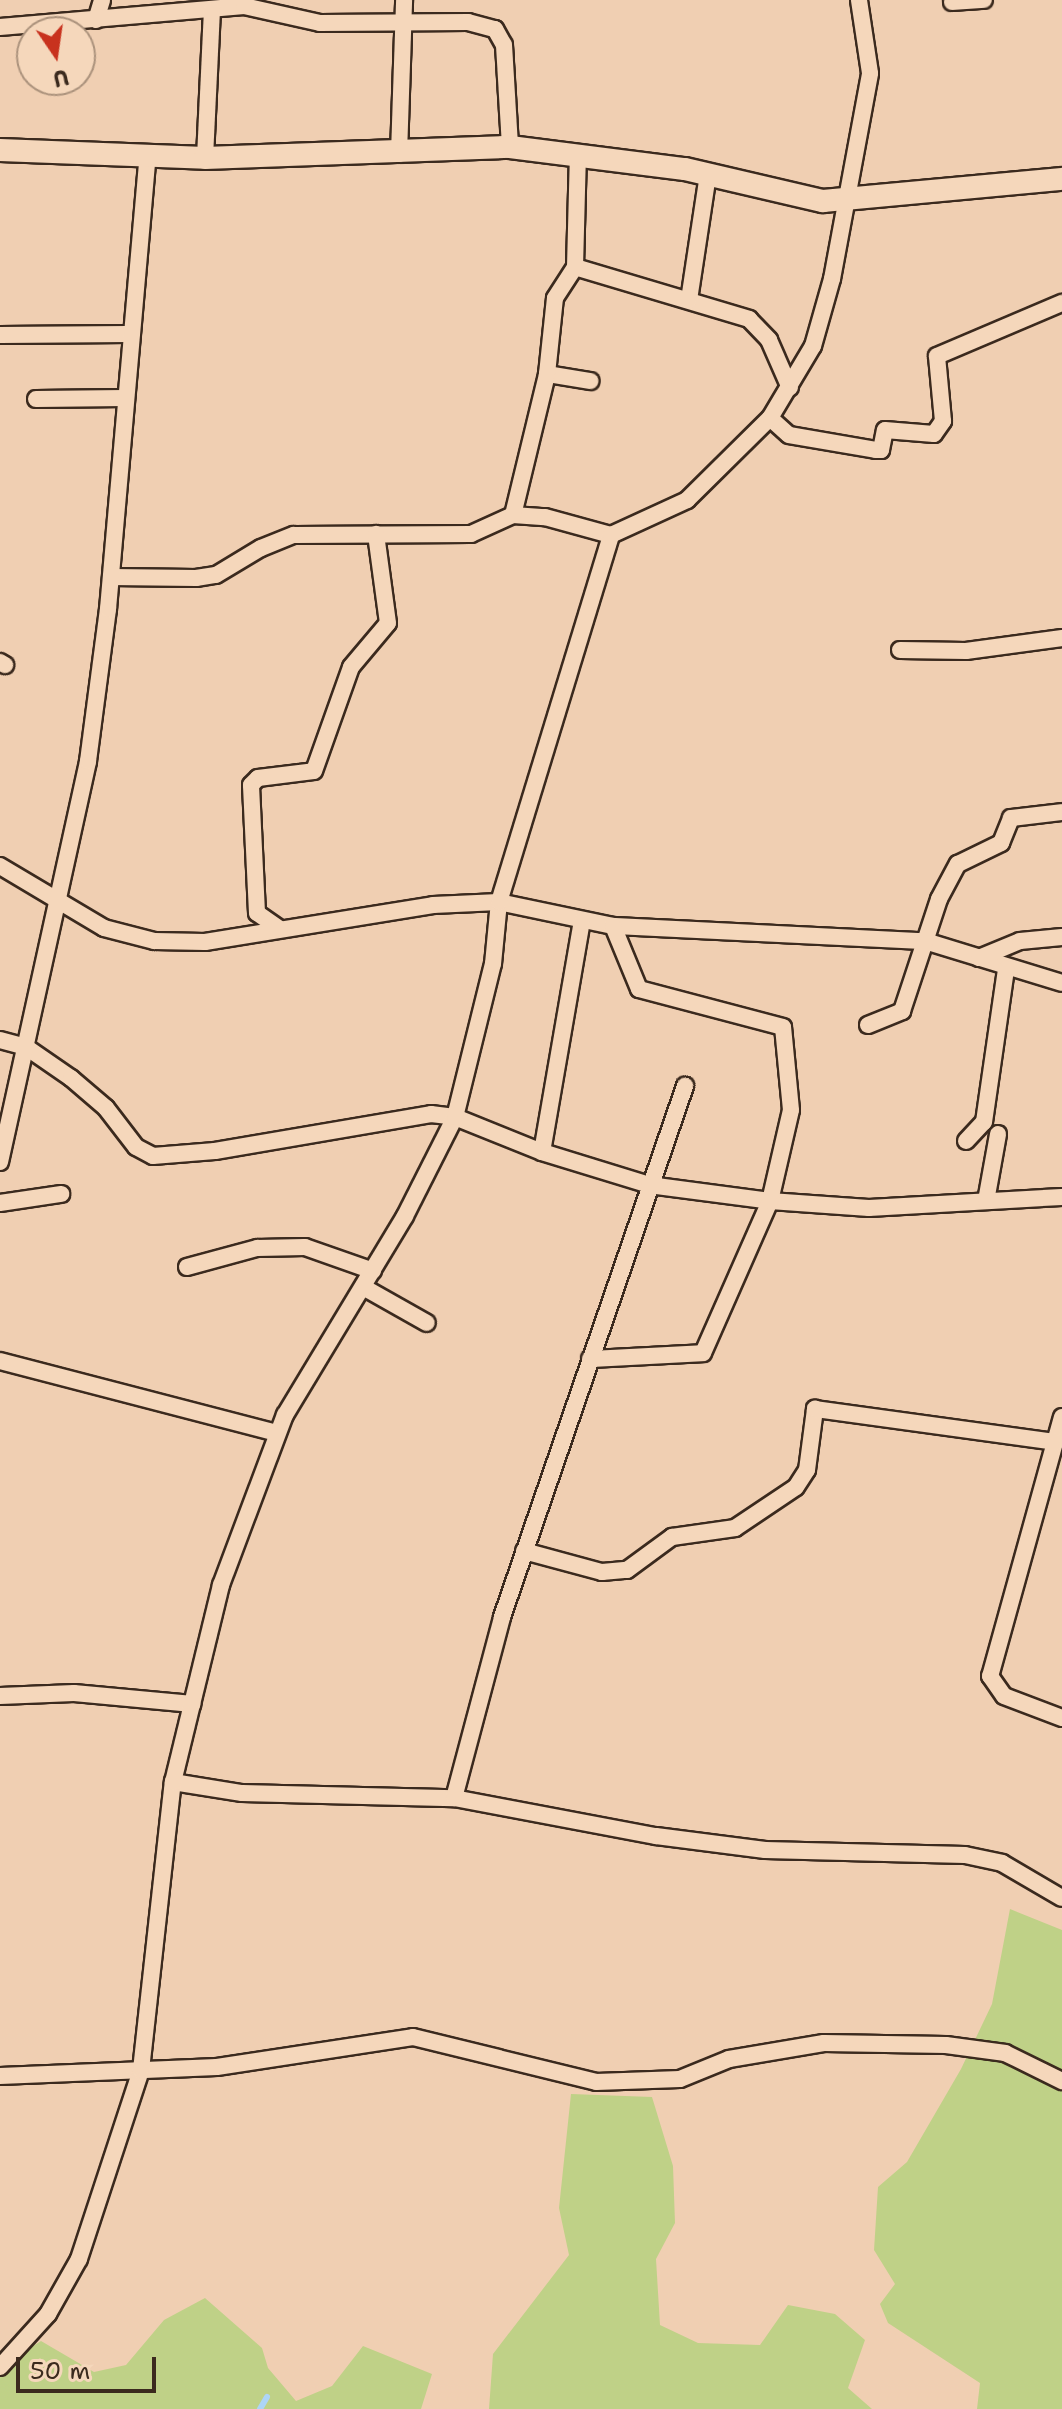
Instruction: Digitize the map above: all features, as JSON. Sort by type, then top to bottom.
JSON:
[{"type":"street","points":[[102,0],[96,20],[244,6],[320,23],[402,19],[468,22],[495,29],[504,45],[510,147]]},
{"type":"street","points":[[399,154],[404,0]]},
{"type":"street","points":[[111,577],[196,578],[216,575],[294,535],[471,534],[513,515],[545,517],[611,535],[687,500],[770,418],[790,388],[821,324],[870,73],[859,0]]},
{"type":"street","points":[[952,2],[984,0]]},
{"type":"street","points":[[205,158],[212,10]]},
{"type":"street","points":[[0,150],[205,158],[399,154],[510,147],[708,175],[806,198],[847,198],[1062,179]]},
{"type":"street","points":[[513,515],[547,374],[555,298],[575,267],[578,155]]},
{"type":"street","points":[[0,1162],[1,1141],[60,900],[88,761],[111,577],[128,334],[148,156]]},
{"type":"street","points":[[689,300],[708,175]]},
{"type":"street","points":[[575,267],[749,319],[769,340],[790,388]]},
{"type":"street","points":[[770,418],[789,435],[876,450],[881,450],[885,430],[934,434],[943,421],[937,356],[1062,303]]},
{"type":"street","points":[[0,335],[128,334]]},
{"type":"street","points":[[547,374],[590,381]]},
{"type":"street","points":[[36,399],[125,398]]},
{"type":"street","points":[[280,929],[257,913],[251,785],[258,778],[314,771],[351,667],[388,623],[376,534]]},
{"type":"street","points":[[0,2367],[48,2314],[79,2259],[141,2070],[173,1782],[221,1585],[277,1433],[373,1271],[455,1117],[493,964],[499,902],[611,535]]},
{"type":"street","points":[[900,650],[966,651],[1062,638]]},
{"type":"street","points":[[868,1025],[902,1011],[925,941],[958,864],[1001,843],[1011,818],[1062,812]]},
{"type":"street","points":[[0,866],[104,928],[154,941],[205,942],[433,905],[499,902],[613,926],[925,941],[1006,969],[1062,983]]},
{"type":"street","points":[[542,1152],[582,921]]},
{"type":"street","points":[[590,1359],[703,1353],[770,1201],[791,1110],[785,1030],[639,989],[613,926]]},
{"type":"street","points":[[979,958],[1020,941],[1062,937]]},
{"type":"street","points":[[986,1201],[997,1139],[966,1141],[984,1122],[1006,969]]},
{"type":"street","points":[[0,1040],[26,1047],[71,1078],[106,1108],[136,1147],[153,1156],[215,1151],[431,1114],[455,1117],[542,1152],[654,1185],[770,1201],[869,1208],[1062,1197]]},
{"type":"street","points":[[454,1798],[524,1551],[590,1359],[654,1185],[667,1160],[664,1154],[685,1086]]},
{"type":"street","points":[[0,1203],[61,1194]]},
{"type":"street","points":[[187,1267],[233,1252],[305,1247],[373,1271]]},
{"type":"street","points":[[363,1287],[427,1323]]},
{"type":"street","points":[[0,1361],[277,1433]]},
{"type":"street","points":[[524,1551],[602,1572],[627,1570],[672,1537],[735,1528],[796,1487],[807,1470],[815,1409],[1056,1442]]},
{"type":"street","points":[[1062,1417],[990,1676],[1004,1696],[1062,1718]]},
{"type":"street","points":[[0,1696],[74,1693],[192,1704]]},
{"type":"street","points":[[173,1782],[242,1793],[454,1798],[656,1836],[765,1850],[965,1855],[1002,1863],[1062,1898]]},
{"type":"street","points":[[0,2076],[217,2067],[413,2037],[596,2082],[680,2079],[729,2059],[824,2043],[946,2045],[1005,2053],[1062,2081]]},
{"type":"green space","points":[[1010,1909],[1062,1930],[1062,2409],[977,2409],[980,2383],[888,2323],[880,2304],[895,2284],[874,2250],[878,2187],[907,2162],[961,2069],[992,2004]]},
{"type":"green space","points":[[571,2094],[652,2097],[673,2166],[675,2223],[656,2259],[660,2325],[698,2343],[760,2345],[788,2305],[835,2314],[865,2340],[848,2388],[872,2409],[489,2409],[493,2354],[569,2255],[559,2208]]},
{"type":"green space","points":[[205,2298],[262,2348],[268,2368],[296,2401],[332,2386],[363,2346],[432,2374],[421,2409],[0,2409],[0,2367],[41,2341],[94,2372],[126,2365],[164,2320]]},
{"type":"waterway","points":[[260,2409],[267,2397]]}]
